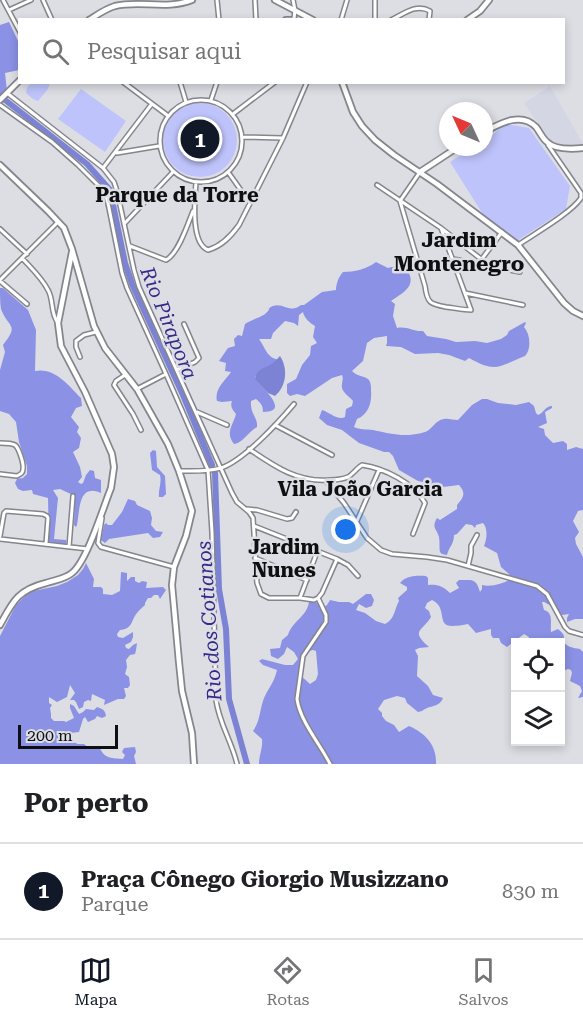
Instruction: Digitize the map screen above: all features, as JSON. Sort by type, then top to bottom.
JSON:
[{"type":"street","points":[[3,0],[18,28]]},
{"type":"street","points":[[9,10],[31,0]]},
{"type":"street","points":[[43,0],[51,18]]},
{"type":"street","points":[[92,18],[106,9],[116,6],[186,3],[192,0]]},
{"type":"street","points":[[217,0],[219,18]]},
{"type":"street","points":[[255,0],[256,18]]},
{"type":"street","points":[[275,0],[309,18]]},
{"type":"street","points":[[293,0],[294,18]]},
{"type":"street","points":[[342,18],[347,0]]},
{"type":"street","points":[[375,0],[375,18]]},
{"type":"street","points":[[470,18],[480,11],[489,0]]},
{"type":"street","points":[[395,18],[416,8],[430,11],[429,18]]},
{"type":"street","points":[[0,100],[18,82]]},
{"type":"street","points":[[125,84],[168,116]]},
{"type":"street","points":[[181,84],[186,102]]},
{"type":"street","points":[[211,100],[216,84]]},
{"type":"street","points":[[233,114],[272,84]]},
{"type":"street","points":[[301,84],[304,89]]},
{"type":"street","points":[[196,182],[194,210],[199,241],[205,249],[214,249],[233,234],[239,225],[283,138],[306,84]]},
{"type":"street","points":[[343,84],[353,112],[375,140],[518,245],[564,303],[583,316]]},
{"type":"street","points":[[6,94],[103,168],[114,182],[139,287],[232,493],[237,502],[251,514],[254,526],[257,584],[261,594],[269,598],[314,600],[322,593],[337,559]]},
{"type":"street","points":[[198,99],[211,100],[233,114],[239,125],[242,137],[240,154],[228,172],[210,181],[196,182],[184,179],[173,172],[165,162],[159,146],[161,129],[173,110],[186,102],[198,99]]},
{"type":"street","points":[[0,105],[52,142],[102,189],[109,208],[127,288],[208,470],[212,532],[216,700],[219,717],[230,739],[237,764]]},
{"type":"street","points":[[103,168],[151,105]]},
{"type":"street","points":[[493,127],[511,120],[521,119],[534,125],[577,188],[581,198],[567,211],[518,245]]},
{"type":"street","points":[[242,137],[283,138]]},
{"type":"street","points":[[546,142],[556,147],[583,148]]},
{"type":"street","points":[[115,153],[159,146]]},
{"type":"street","points":[[400,201],[420,172],[444,156]]},
{"type":"street","points":[[0,165],[64,228],[96,332],[105,348],[137,389],[168,444],[192,511],[186,536],[174,567],[172,598],[182,691],[192,734],[194,764]]},
{"type":"street","points":[[124,224],[173,172]]},
{"type":"street","points":[[228,172],[250,203]]},
{"type":"street","points":[[377,185],[441,228],[481,259]]},
{"type":"street","points":[[400,201],[426,295],[430,302],[436,306],[471,310],[441,228]]},
{"type":"street","points":[[129,246],[166,260],[174,252],[194,210]]},
{"type":"street","points":[[27,304],[0,280],[59,222]]},
{"type":"street","points":[[187,226],[197,229]]},
{"type":"street","points":[[0,229],[27,254]]},
{"type":"street","points":[[478,264],[502,232]]},
{"type":"street","points":[[0,625],[19,594],[34,586],[71,574],[82,561],[104,507],[113,477],[112,454],[85,392],[61,346],[58,323],[72,249]]},
{"type":"street","points":[[22,258],[44,282],[49,291],[53,316],[58,323]]},
{"type":"street","points":[[453,259],[520,272]]},
{"type":"street","points":[[465,293],[523,305]]},
{"type":"street","points":[[177,370],[199,358],[184,324]]},
{"type":"street","points":[[80,357],[76,341],[84,335],[96,332]]},
{"type":"street","points":[[137,389],[166,374]]},
{"type":"street","points":[[125,375],[114,385],[141,430]]},
{"type":"street","points":[[179,471],[208,470],[229,464],[249,449],[294,404]]},
{"type":"street","points":[[196,411],[227,425]]},
{"type":"street","points":[[275,425],[332,455]]},
{"type":"street","points":[[0,443],[13,444],[19,449],[23,468],[22,473],[17,476],[0,474]]},
{"type":"street","points":[[249,449],[280,469],[310,480],[326,481],[345,478],[362,465],[402,480],[409,484],[424,501],[413,534]]},
{"type":"street","points":[[357,521],[379,470]]},
{"type":"street","points":[[326,481],[357,521],[367,538],[381,550],[392,554],[427,557],[468,566],[537,586],[547,594],[565,627],[569,631],[583,635]]},
{"type":"street","points":[[69,547],[73,496]]},
{"type":"street","points":[[104,507],[98,543],[101,547],[174,567]]},
{"type":"street","points":[[245,509],[257,510],[287,519],[292,518],[296,512]]},
{"type":"street","points":[[46,544],[47,516],[8,510],[4,513],[0,537],[46,544],[88,549]]},
{"type":"street","points":[[254,526],[337,559],[348,565],[358,576]]},
{"type":"street","points":[[468,566],[471,546],[477,535]]},
{"type":"street","points":[[300,598],[317,552]]},
{"type":"street","points":[[255,558],[307,580]]},
{"type":"street","points":[[318,598],[326,615],[326,622],[303,656],[297,701],[309,728],[330,764]]},
{"type":"shaded area","points":[[9,22],[18,41],[18,70],[5,73],[7,91],[0,97],[0,25]]},
{"type":"shaded area","points":[[30,84],[50,84],[38,101],[26,93]]},
{"type":"shaded area","points":[[550,86],[583,144],[571,146],[550,141],[524,103]]},
{"type":"shaded area","points":[[81,89],[126,121],[105,152],[58,119]]},
{"type":"shaded area","points":[[200,103],[214,106],[226,114],[234,126],[237,140],[234,154],[226,166],[214,174],[200,177],[186,174],[174,166],[166,154],[163,140],[166,126],[174,114],[186,106]]},
{"type":"shaded area","points":[[507,124],[529,128],[570,186],[566,209],[517,241],[484,216],[450,162],[459,156],[493,156],[493,134]]},
{"type":"shaded area","points":[[376,262],[388,268],[405,269],[410,275],[409,287],[391,301],[395,304],[393,316],[397,328],[423,331],[427,336],[456,342],[487,343],[501,339],[509,331],[526,323],[524,327],[529,342],[527,353],[525,356],[497,367],[485,366],[469,358],[465,361],[438,353],[415,354],[401,347],[386,346],[387,336],[374,338],[367,343],[363,361],[352,371],[368,379],[371,388],[369,407],[357,419],[354,427],[399,435],[418,434],[427,431],[441,420],[458,420],[472,405],[482,399],[516,405],[529,402],[534,406],[538,415],[552,406],[545,412],[547,423],[538,427],[544,429],[545,435],[553,443],[563,441],[567,444],[567,450],[576,447],[583,449],[583,510],[578,511],[573,521],[579,532],[575,538],[576,544],[583,557],[583,619],[567,622],[569,614],[562,615],[555,608],[542,602],[544,610],[550,616],[551,632],[558,629],[564,638],[529,638],[524,634],[519,638],[511,638],[511,644],[507,647],[501,643],[499,638],[493,638],[491,629],[476,633],[468,624],[447,625],[444,623],[440,607],[432,600],[425,608],[431,617],[419,631],[420,637],[429,647],[415,650],[418,656],[417,676],[428,686],[433,695],[443,698],[436,705],[418,712],[407,703],[405,698],[397,696],[384,700],[378,709],[386,721],[394,725],[399,732],[409,726],[425,736],[432,745],[436,764],[259,764],[262,739],[253,731],[264,698],[277,670],[259,661],[262,659],[293,665],[298,659],[287,647],[278,659],[271,656],[270,649],[280,648],[282,640],[306,611],[309,601],[318,603],[322,608],[330,600],[353,604],[366,594],[371,594],[374,600],[372,606],[366,608],[359,604],[356,610],[385,624],[393,617],[398,598],[407,590],[407,587],[400,583],[408,577],[426,576],[428,585],[440,586],[450,593],[459,588],[456,583],[459,580],[473,581],[480,592],[482,585],[497,585],[510,579],[509,574],[501,567],[497,553],[484,546],[487,534],[483,523],[476,525],[475,528],[466,524],[454,535],[447,555],[440,552],[439,537],[434,524],[437,518],[440,520],[457,509],[463,495],[463,490],[459,485],[443,487],[418,481],[399,470],[389,452],[359,443],[342,430],[327,425],[319,418],[322,410],[336,417],[345,417],[346,409],[352,406],[353,401],[342,388],[342,375],[332,378],[305,396],[297,394],[290,396],[287,393],[287,384],[296,379],[302,365],[310,355],[311,346],[317,343],[313,337],[315,326],[303,312],[299,315],[298,326],[285,321],[273,333],[271,339],[259,339],[270,356],[281,360],[255,377],[271,398],[275,408],[263,412],[258,400],[251,401],[257,427],[237,443],[234,444],[231,440],[230,429],[236,414],[232,408],[232,401],[217,401],[216,397],[231,372],[225,371],[226,363],[219,361],[228,348],[235,346],[234,339],[238,335],[242,336],[245,324],[265,314],[273,306],[297,307],[304,305],[322,292],[336,290],[343,272],[360,270]],"holes":[[[316,651],[318,674],[316,680],[310,684],[299,674],[304,652]]]},
{"type":"shaded area","points":[[0,288],[3,288],[28,310],[36,330],[35,371],[55,375],[81,398],[82,406],[76,408],[71,417],[79,427],[77,432],[81,438],[79,448],[73,452],[82,477],[78,482],[83,483],[90,470],[94,471],[95,478],[101,480],[101,493],[93,491],[84,495],[76,527],[74,525],[75,496],[60,489],[53,490],[58,498],[54,539],[66,540],[66,545],[49,543],[48,498],[33,494],[32,490],[18,489],[15,483],[17,479],[27,474],[27,466],[19,442],[16,422],[9,414],[0,411],[0,370],[5,352],[3,345],[12,329],[1,309]]},
{"type":"shaded area","points":[[280,356],[285,377],[282,387],[275,396],[268,393],[255,379],[260,370],[272,364]]},
{"type":"shaded area","points":[[153,450],[156,451],[157,467],[165,476],[166,494],[163,497],[159,497],[160,475],[152,470],[150,453]]},
{"type":"shaded area","points":[[128,499],[150,511],[151,525],[156,531],[163,532],[160,537],[153,538],[148,533],[109,539],[105,543],[101,540],[104,525],[106,523],[112,525]]},
{"type":"shaded area","points":[[86,563],[94,579],[93,587],[101,587],[103,594],[112,595],[120,591],[121,572],[127,573],[127,581],[135,577],[135,581],[139,583],[147,582],[146,588],[163,587],[166,590],[160,599],[158,595],[148,598],[130,626],[120,630],[117,634],[118,637],[123,638],[133,632],[131,642],[125,645],[126,648],[129,649],[137,643],[135,654],[130,655],[126,660],[125,674],[129,677],[130,685],[124,688],[126,696],[124,699],[104,705],[105,700],[92,694],[91,701],[84,702],[83,707],[79,709],[74,700],[70,700],[75,693],[70,685],[67,697],[57,702],[49,697],[49,703],[52,705],[51,718],[54,721],[66,722],[74,718],[70,704],[79,714],[86,709],[94,710],[97,707],[102,709],[106,716],[102,718],[97,716],[88,722],[85,717],[79,732],[70,733],[63,738],[84,744],[90,749],[100,748],[106,756],[123,759],[124,748],[135,747],[136,764],[0,764],[0,636],[16,605],[29,592],[67,582],[78,575]]},
{"type":"shaded area","points":[[565,643],[583,652],[583,697],[578,698],[582,691],[580,686],[570,681],[572,673],[568,669],[565,670]]},
{"type":"waterway","name":"Rio Pirapora","points":[[0,96],[87,164],[110,190],[125,263],[132,284],[212,465]]},
{"type":"waterway","name":"Rio dos Cotianos","points":[[215,473],[219,589],[226,629],[229,699],[247,764]]},
{"type":"place","name":"Praça Cônego Giorgio Musizzano","points":[[200,139]]},
{"type":"district","name":"Parque da Torre","points":[[177,195]]},
{"type":"district","name":"Jardim Montenegro","points":[[459,252]]},
{"type":"district","name":"Vila João Garcia","points":[[360,489]]},
{"type":"district","name":"Jardim Nunes","points":[[284,558]]}]
